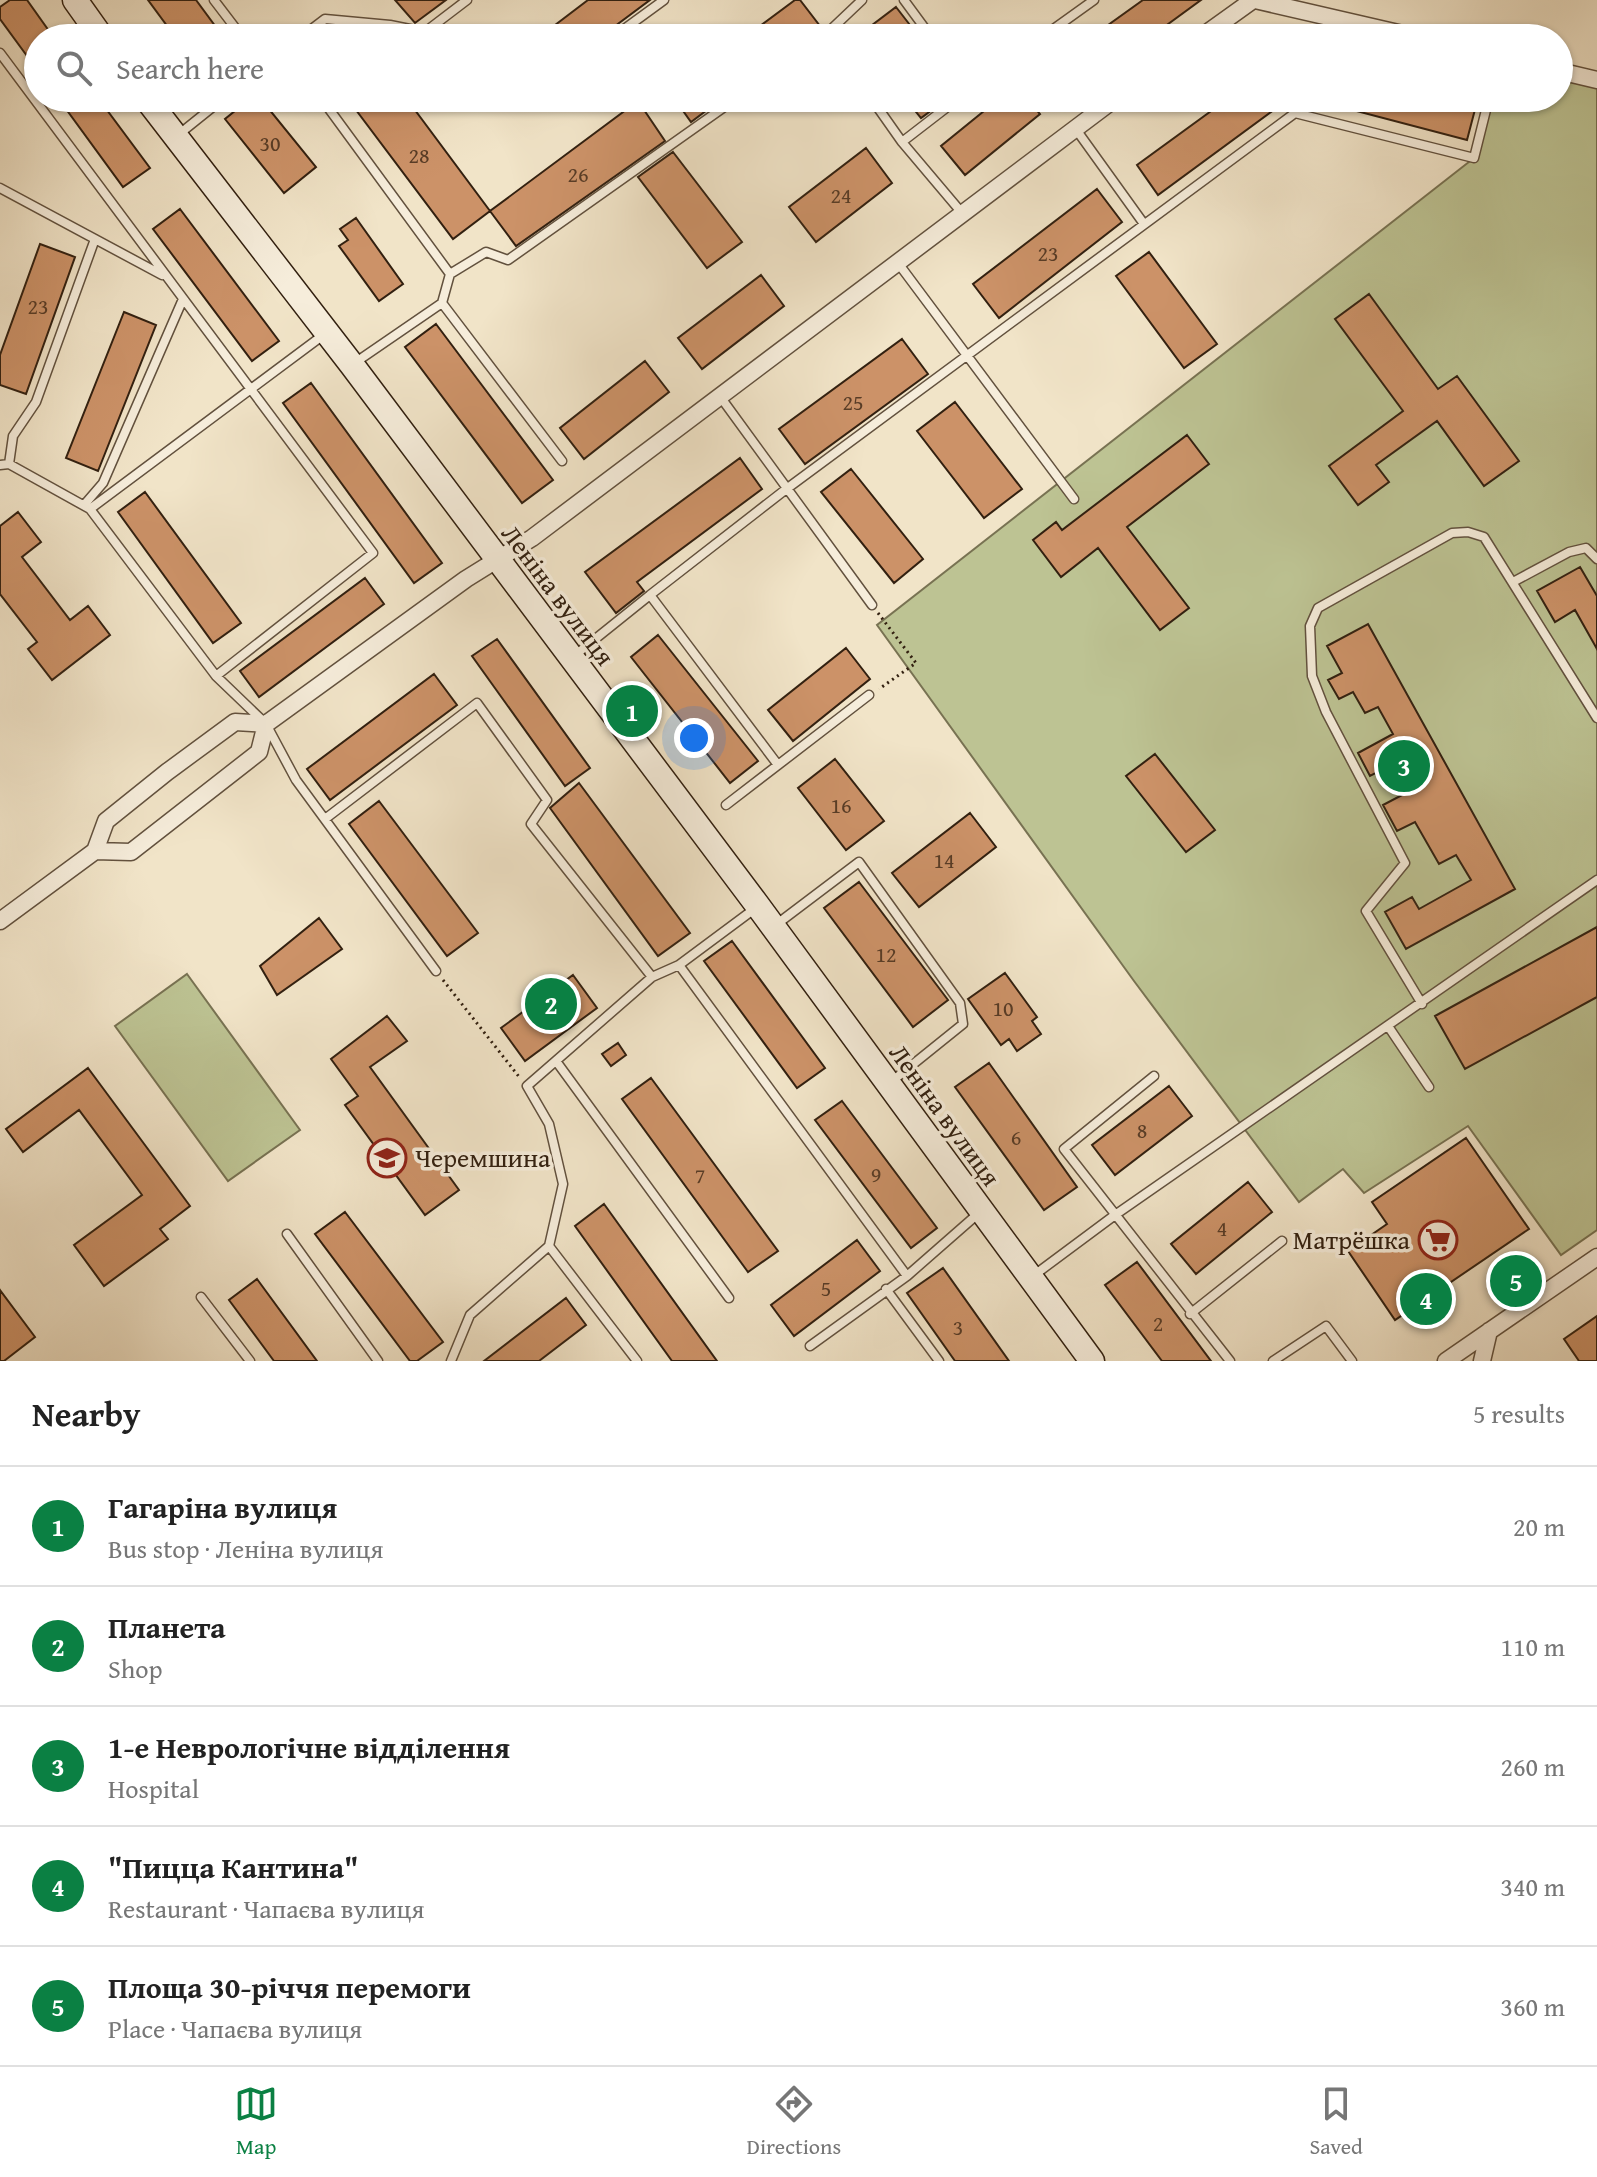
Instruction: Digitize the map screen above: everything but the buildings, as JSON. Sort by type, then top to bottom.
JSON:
[{"type":"street","points":[[75,0],[92,24]]},
{"type":"street","points":[[1220,24],[1254,0],[1359,24]]},
{"type":"street","points":[[1573,74],[1597,80]]},
{"type":"street","name":"Леніна вулиця","points":[[156,112],[352,365],[758,906],[1092,1361]]},
{"type":"street","points":[[0,921],[95,851],[106,821],[167,772],[235,722],[266,724],[466,579],[497,561],[1096,112]]},
{"type":"street","points":[[95,851],[131,852],[259,752],[266,724]]},
{"type":"street","points":[[1446,1361],[1597,1257]]},
{"type":"street","points":[[1482,1361],[1489,1331]]},
{"type":"lane","points":[[214,0],[232,24]]},
{"type":"lane","points":[[436,24],[467,0]]},
{"type":"lane","points":[[631,24],[664,0]]},
{"type":"lane","points":[[839,24],[862,0]]},
{"type":"lane","points":[[904,0],[922,24]]},
{"type":"lane","points":[[1061,24],[1094,0]]},
{"type":"lane","points":[[318,24],[325,19],[363,24]]},
{"type":"lane","points":[[0,53],[24,85]]},
{"type":"lane","points":[[44,112],[373,553],[216,676]]},
{"type":"lane","points":[[174,138],[206,112]]},
{"type":"lane","points":[[331,112],[450,274]]},
{"type":"lane","points":[[352,365],[442,303],[450,274],[486,252],[508,260],[717,112]]},
{"type":"lane","points":[[881,112],[962,213]]},
{"type":"lane","points":[[902,142],[941,112]]},
{"type":"lane","points":[[571,658],[785,490],[1295,113],[1474,158],[1486,112]]},
{"type":"lane","points":[[1074,128],[1144,224]]},
{"type":"lane","points":[[1,192],[167,277]]},
{"type":"lane","points":[[95,239],[36,402],[13,436],[5,464],[87,507],[216,676],[266,724],[296,780],[436,971]]},
{"type":"lane","points":[[897,263],[1074,499]]},
{"type":"lane","points":[[87,507],[103,483],[183,299]]},
{"type":"lane","points":[[442,303],[562,461]]},
{"type":"lane","points":[[87,507],[252,391],[326,332]]},
{"type":"lane","points":[[719,394],[785,490],[872,605]]},
{"type":"lane","points":[[1422,1004],[1366,911],[1405,863],[1326,712],[1312,676],[1310,626],[1318,608],[1452,533],[1468,532],[1484,537],[1597,718]]},
{"type":"lane","points":[[1513,582],[1569,552],[1586,548],[1597,559]]},
{"type":"lane","points":[[650,595],[778,765]]},
{"type":"lane","points":[[726,805],[869,695]]},
{"type":"lane","points":[[325,819],[477,703],[547,800],[531,824],[652,977]]},
{"type":"lane","points":[[773,927],[859,862],[960,1003],[963,1024],[888,1085]]},
{"type":"lane","points":[[1029,1278],[1597,880]]},
{"type":"lane","points":[[451,1361],[470,1315],[549,1246],[563,1184],[549,1124],[527,1086],[652,977],[679,965],[758,906]]},
{"type":"lane","points":[[679,965],[907,1276]]},
{"type":"lane","points":[[1388,1026],[1429,1087]]},
{"type":"lane","points":[[556,1061],[729,1298]]},
{"type":"lane","points":[[1154,1076],[1064,1149],[1190,1314],[1230,1361]]},
{"type":"lane","points":[[810,1346],[907,1276],[981,1212]]},
{"type":"lane","points":[[287,1234],[378,1361]]},
{"type":"lane","points":[[1190,1314],[1282,1241]]},
{"type":"lane","points":[[549,1246],[637,1361]]},
{"type":"lane","points":[[886,1289],[939,1361]]},
{"type":"lane","points":[[201,1297],[250,1361]]},
{"type":"lane","points":[[1273,1361],[1326,1326],[1352,1361]]},
{"type":"path","points":[[869,695],[916,663],[872,605]]},
{"type":"path","points":[[436,971],[527,1086]]},
{"type":"green space","points":[[1573,74],[1597,80],[1597,1230],[1561,1255],[1468,1126],[1364,1193],[1343,1169],[1299,1202],[1134,981],[877,625],[1474,158],[1486,112],[1573,112]]},
{"type":"green space","points":[[187,974],[300,1130],[228,1181],[115,1026]]},
{"type":"place","name":"Гагаріна вулиця","points":[[632,711]]},
{"type":"place","name":"1-е Неврологічне відділення","points":[[1404,766]]},
{"type":"place","name":"Планета","points":[[551,1004]]},
{"type":"place","name":"Черемшина","points":[[387,1158]]},
{"type":"place","name":"Матрёшка","points":[[1438,1240]]},
{"type":"place","name":"Площа 30-річчя перемоги","points":[[1516,1281]]},
{"type":"place","name":"\"Пицца Кантина\"","points":[[1426,1299]]}]
